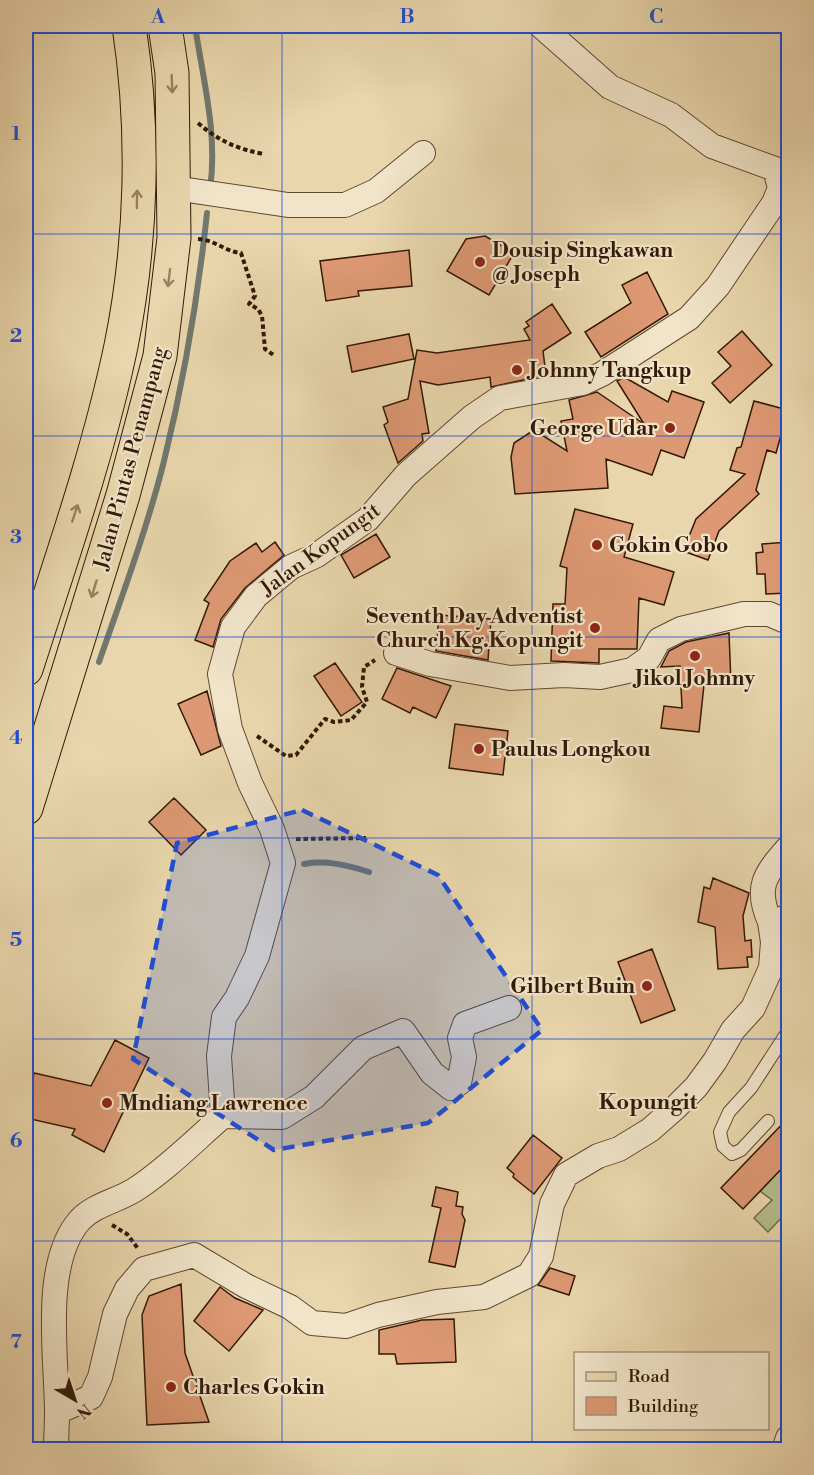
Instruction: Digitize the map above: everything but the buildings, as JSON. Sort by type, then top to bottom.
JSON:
[{"type":"main road","name":"Jalan Pintas Penampang","points":[[26,669],[86,479],[121,346],[137,224],[139,129],[136,75],[129,26]]},
{"type":"main road","name":"Jalan Pintas Penampang","points":[[26,808],[123,495],[160,356],[174,238],[172,73],[165,26]]},
{"type":"street","name":"Jalan Kopungit","points":[[223,1116],[219,1056],[224,1017],[237,998],[256,956],[284,864],[272,829],[250,783],[233,738],[220,674],[233,627],[256,596],[291,567],[316,555],[368,519],[406,475],[472,417],[500,398],[583,383],[602,374],[689,318],[710,297],[749,243],[774,203],[780,188],[775,169],[712,146],[670,116],[610,87],[541,26]]},
{"type":"street","points":[[174,188],[288,205],[345,205],[376,191],[423,153]]},
{"type":"street","points":[[396,653],[430,664],[510,678],[564,675],[600,678],[632,670],[649,658],[659,640],[681,629],[744,614],[769,614],[789,622]]},
{"type":"street","points":[[57,1412],[91,1396],[100,1377],[115,1314],[127,1289],[144,1269],[153,1266],[194,1255],[246,1286],[290,1307],[312,1323],[346,1326],[378,1315],[437,1302],[484,1297],[505,1289],[530,1275],[541,1256],[552,1204],[566,1175],[598,1156],[619,1149],[650,1130],[696,1087],[733,1030],[753,1008],[771,968],[780,931],[762,903],[761,887],[776,862],[789,848]]},
{"type":"street","points":[[56,1449],[55,1324],[59,1266],[79,1221],[94,1209],[134,1190],[176,1159],[195,1143],[208,1127],[223,1116],[282,1117],[314,1097],[363,1048],[403,1031],[432,1073],[451,1088],[459,1083],[464,1057],[460,1038],[465,1024],[509,1008]]},
{"type":"street","points":[[784,1449],[789,1438]]},
{"type":"lane","points":[[768,1121],[741,1150],[732,1154],[723,1146],[720,1131],[729,1112],[751,1088],[789,1031]]},
{"type":"path","points":[[204,128],[216,139],[236,148],[264,154]]},
{"type":"path","points":[[201,239],[219,243],[227,251],[241,253],[255,296],[250,299],[250,307],[258,309],[262,316],[265,349],[275,356]]},
{"type":"path","points":[[253,732],[286,756],[296,755],[325,719],[333,722],[351,720],[367,702],[362,687],[364,668],[372,661],[396,653]]},
{"type":"path","points":[[272,829],[276,835],[306,841],[366,838]]},
{"type":"path","points":[[94,1209],[107,1223],[127,1234],[153,1266]]},
{"type":"highlighted area","points":[[302,810],[438,875],[542,1030],[428,1123],[274,1150],[133,1059],[177,843]]},
{"type":"green space","points":[[788,1161],[788,1211],[768,1232],[754,1218],[772,1200],[760,1191]]},
{"type":"waterway","points":[[195,26],[211,128],[210,189]]},
{"type":"waterway","points":[[99,662],[142,537],[164,461],[190,338],[207,213]]},
{"type":"waterway","points":[[304,864],[336,864],[369,872]]},
{"type":"place","name":"Dousip Singkawan @ Joseph","points":[[480,262]]},
{"type":"place","name":"Johnny Tangkup","points":[[517,370]]},
{"type":"place","name":"George Udar","points":[[670,428]]},
{"type":"place","name":"Gokin Gobo","points":[[597,545]]},
{"type":"place","name":"Seventh Day Adventist Church Kg.Kopungit","points":[[595,628]]},
{"type":"place","name":"Jikol Johnny","points":[[695,656]]},
{"type":"place","name":"Paulus Longkou","points":[[479,749]]},
{"type":"place","name":"Gilbert Buin","points":[[647,986]]},
{"type":"place","name":"Mndiang Lawrence","points":[[107,1103]]},
{"type":"place","name":"Charles Gokin","points":[[171,1387]]},
{"type":"district","name":"Kopungit","points":[[648,1101]]}]
